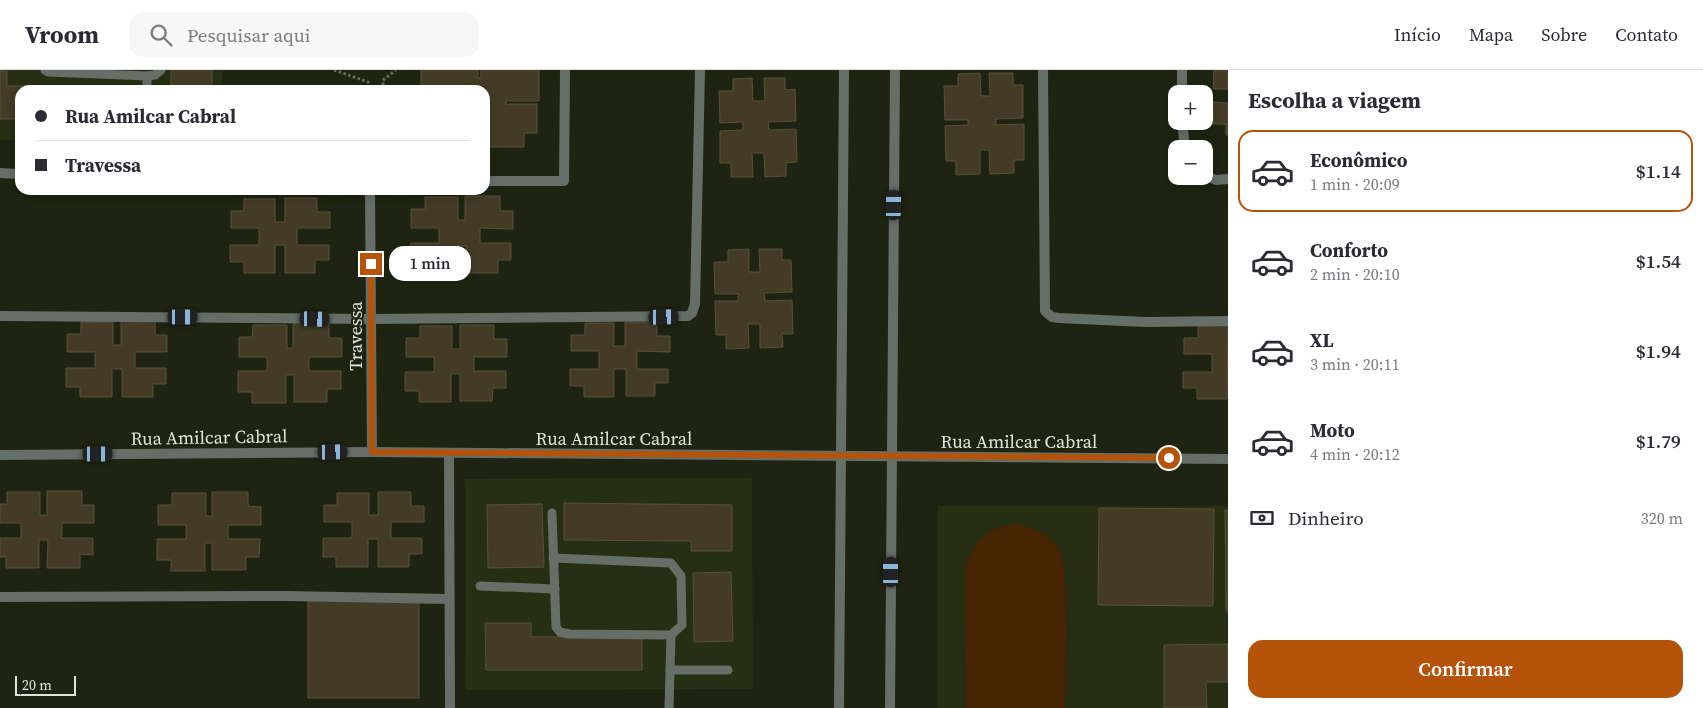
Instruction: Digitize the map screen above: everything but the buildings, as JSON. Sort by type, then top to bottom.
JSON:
[{"type":"street","points":[[490,181],[564,181],[565,70]]},
{"type":"street","points":[[0,316],[372,319],[682,317],[692,313],[695,304],[700,70]]},
{"type":"street","points":[[839,708],[844,70]]},
{"type":"street","points":[[890,708],[895,70]]},
{"type":"street","points":[[1043,70],[1046,311],[1052,317],[1059,318],[1145,322],[1228,321]]},
{"type":"street","points":[[1182,70],[1182,85]]},
{"type":"street","points":[[0,173],[15,174]]},
{"type":"street","points":[[1213,179],[1228,179]]},
{"type":"street","name":"Travessa","points":[[370,195],[372,452]]},
{"type":"street","name":"Rua Amilcar Cabral","points":[[0,455],[372,452],[1228,459]]},
{"type":"street","points":[[449,453],[450,708]]},
{"type":"street","points":[[0,596],[286,596],[449,599]]},
{"type":"lane","points":[[45,70],[48,72],[147,76],[155,75],[162,70]]},
{"type":"lane","points":[[147,76],[147,85]]},
{"type":"lane","points":[[552,513],[553,558],[556,627],[560,632],[569,634],[671,635],[682,625],[681,576],[671,563],[553,558]]},
{"type":"lane","points":[[480,586],[555,589]]},
{"type":"lane","points":[[669,708],[671,635]]},
{"type":"lane","points":[[670,670],[728,670]]},
{"type":"path","points":[[334,70],[368,82],[370,85]]},
{"type":"path","points":[[384,85],[383,80],[396,70]]},
{"type":"shaded area","points":[[0,70],[223,70],[222,85],[15,85],[15,140],[0,140]]},
{"type":"shaded area","points":[[752,478],[753,689],[466,690],[465,479]]},
{"type":"shaded area","points":[[938,506],[1228,506],[1228,708],[938,708]]},
{"type":"shaded area","points":[[1017,523],[1045,534],[1050,538],[1058,548],[1062,559],[1066,599],[1065,708],[966,708],[965,569],[973,550],[983,537],[997,528]]},
{"type":"route","points":[[371,264],[372,452],[1169,458]]}]
